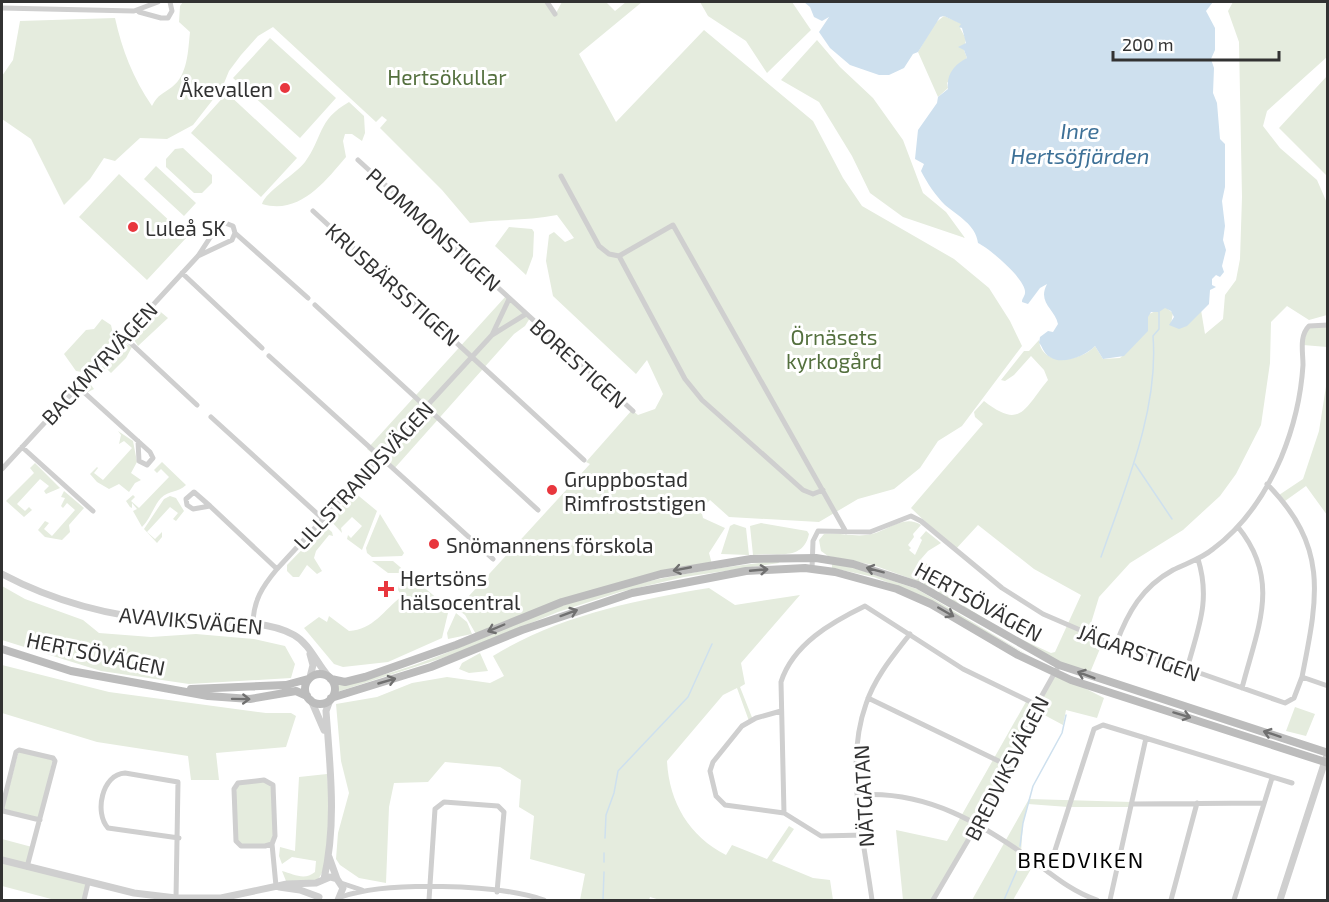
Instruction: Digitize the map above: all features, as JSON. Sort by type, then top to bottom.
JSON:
[{"type":"main road","name":"HERTSÖVÄGEN","points":[[330,678],[345,682],[365,677],[456,645],[562,602],[651,576],[751,559],[811,558],[853,564],[918,585],[1057,669],[1328,753]]},
{"type":"main road","name":"HERTSÖVÄGEN","points":[[330,699],[431,667],[534,626],[632,593],[746,571],[812,569],[873,581],[917,597],[1057,669],[1326,762]]},
{"type":"main road","name":"HERTSÖVÄGEN","points":[[2,649],[71,671],[234,699],[296,691],[309,698]]},
{"type":"main road","points":[[320,674],[330,678],[335,690],[330,699],[319,703],[309,698],[305,687],[309,678],[320,674]]},
{"type":"main road","name":"HERTSÖVÄGEN","points":[[183,690],[269,687],[309,678]]},
{"type":"street","points":[[10,2],[10,9]]},
{"type":"street","points":[[117,2],[118,10]]},
{"type":"street","points":[[134,10],[158,2]]},
{"type":"street","points":[[2,8],[134,10],[168,18],[172,11],[170,2]]},
{"type":"street","points":[[547,2],[555,15]]},
{"type":"street","name":"PLOMMONSTIGEN","points":[[358,160],[509,298]]},
{"type":"street","points":[[561,176],[599,246],[609,254],[619,256],[673,225],[846,532]]},
{"type":"street","name":"KRUSBÄRSSTIGEN","points":[[313,211],[584,460]]},
{"type":"street","name":"BACKMYRVÄGEN","points":[[2,469],[198,256],[221,224],[231,225],[235,233],[232,240],[198,256]]},
{"type":"street","points":[[235,233],[308,298]]},
{"type":"street","points":[[619,256],[663,341],[697,395],[802,490],[813,494],[823,490]]},
{"type":"street","points":[[182,273],[262,348]]},
{"type":"street","points":[[509,298],[526,314]]},
{"type":"street","name":"LILLSTRANDSVÄGEN","points":[[492,335],[509,298]]},
{"type":"street","points":[[315,305],[538,510]]},
{"type":"street","name":"LILLSTRANDSVÄGEN","points":[[253,625],[257,597],[277,569],[492,335],[526,314]]},
{"type":"street","name":"BORESTIGEN","points":[[526,314],[633,411]]},
{"type":"street","points":[[1116,644],[1132,606],[1147,588],[1168,573],[1198,559],[1238,527],[1267,484],[1283,452],[1295,414],[1301,383],[1304,334],[1309,326],[1328,325]]},
{"type":"street","points":[[123,336],[197,405]]},
{"type":"street","points":[[269,356],[493,559]]},
{"type":"street","points":[[77,386],[138,441]]},
{"type":"street","points":[[211,417],[323,519]]},
{"type":"street","points":[[22,447],[93,511]]},
{"type":"street","points":[[1267,484],[1292,509],[1315,553],[1319,594],[1302,677],[1328,686]]},
{"type":"street","points":[[210,506],[277,569]]},
{"type":"street","name":"JÄGARSTIGEN","points":[[812,569],[813,541],[818,531],[870,532],[904,517],[913,516],[1023,602],[1066,625],[1242,688],[1290,702],[1302,677]]},
{"type":"street","points":[[1238,527],[1255,551],[1264,595],[1258,629],[1242,688]]},
{"type":"street","points":[[1187,669],[1206,596],[1205,581],[1198,559]]},
{"type":"street","name":"AVAVIKSVÄGEN","points":[[2,574],[69,602],[110,613],[169,621],[276,627],[292,633],[308,649],[330,678]]},
{"type":"street","points":[[784,813],[780,685],[783,675],[810,639],[823,629],[865,606],[963,669],[1037,705]]},
{"type":"street","name":"NÄTGATAN","points":[[872,900],[859,795],[858,745],[868,698],[886,665],[910,634]]},
{"type":"street","points":[[308,649],[313,665],[309,678]]},
{"type":"street","name":"BREDVIKSVÄGEN","points":[[933,900],[1011,766],[1037,705],[1057,669]]},
{"type":"street","points":[[309,698],[328,741]]},
{"type":"street","points":[[868,698],[1011,766]]},
{"type":"street","points":[[320,899],[317,889],[329,857],[333,797],[326,711],[330,699]]},
{"type":"street","points":[[781,711],[751,719],[742,726],[713,762],[710,771],[717,796],[725,805],[784,813],[821,836],[864,835]]},
{"type":"street","points":[[1048,872],[1094,729],[1103,724],[1292,783]]},
{"type":"street","points":[[1110,900],[1146,738]]},
{"type":"street","points":[[27,867],[40,820],[55,761],[53,758],[19,750],[16,752],[2,808],[3,811],[40,820]]},
{"type":"street","points":[[1280,900],[1328,753]]},
{"type":"street","points":[[176,898],[179,838],[178,782],[125,773],[116,773],[110,778],[100,810],[102,821],[108,828],[179,838]]},
{"type":"street","points":[[1234,900],[1272,778]]},
{"type":"street","points":[[272,844],[241,846],[236,841],[234,789],[238,783],[264,780],[273,785],[275,836],[272,844],[276,886]]},
{"type":"street","points":[[859,795],[882,795],[923,801],[948,809],[978,824],[1074,891],[1097,900]]},
{"type":"street","points":[[429,900],[435,809],[444,802],[498,806],[504,812],[497,892]]},
{"type":"street","points":[[1171,900],[1197,803]]},
{"type":"street","points":[[1132,804],[1264,803]]},
{"type":"street","points":[[329,857],[343,891],[339,900]]},
{"type":"street","points":[[2,860],[88,883],[176,898],[221,898],[276,886],[322,880],[339,881],[363,890]]},
{"type":"street","points":[[84,900],[88,883]]},
{"type":"street","points":[[276,886],[300,890],[320,899]]},
{"type":"street","points":[[339,900],[363,890],[429,888],[497,892],[544,900]]},
{"type":"green space","points":[[183,2],[548,2],[556,13],[562,2],[606,2],[615,11],[626,2],[642,2],[579,54],[616,122],[704,30],[813,121],[843,178],[862,206],[954,259],[989,288],[1010,321],[1022,346],[962,426],[938,441],[920,468],[894,489],[858,499],[819,522],[729,517],[710,500],[701,509],[703,518],[725,528],[709,553],[712,564],[606,588],[477,636],[465,615],[457,609],[590,464],[586,462],[632,410],[638,415],[655,409],[663,394],[647,360],[636,374],[553,296],[546,261],[549,235],[554,232],[565,242],[574,238],[557,215],[470,223],[442,190],[380,128],[387,120],[382,116],[376,122],[273,27],[258,36],[241,55],[229,71],[222,88],[193,125],[167,139],[140,138],[115,161],[104,158],[90,179],[64,205],[31,139],[2,119],[2,76],[13,60],[20,21],[115,18],[129,64],[152,106],[177,82],[184,69],[190,32],[179,22],[180,6]]},
{"type":"green space","points":[[700,2],[792,2],[811,30],[767,73],[746,41],[708,16]]},
{"type":"green space","points":[[1233,2],[1327,2],[1327,57],[1267,111],[1263,126],[1280,148],[1317,180],[1327,203],[1327,315],[1309,320],[1287,306],[1271,322],[1270,363],[1261,425],[1236,474],[1220,496],[1183,530],[1130,563],[1099,597],[1088,633],[1104,639],[1089,675],[1059,665],[920,582],[873,565],[828,556],[821,551],[819,540],[824,534],[866,535],[903,522],[915,522],[921,525],[913,534],[914,537],[908,545],[911,548],[909,550],[915,555],[922,540],[920,538],[926,531],[941,543],[928,551],[921,559],[927,564],[921,579],[1008,633],[1051,653],[1055,652],[1081,595],[1034,569],[978,525],[955,550],[911,508],[983,424],[975,417],[974,412],[984,401],[996,410],[1014,415],[1021,412],[1033,400],[1048,380],[1044,370],[1031,356],[1014,375],[1005,381],[1001,380],[1024,351],[1029,351],[1039,340],[1041,349],[1054,358],[1081,356],[1095,346],[1103,359],[1120,358],[1135,343],[1149,314],[1165,307],[1173,313],[1171,324],[1188,324],[1201,310],[1205,334],[1223,319],[1225,295],[1236,280],[1240,259],[1242,197],[1239,42],[1228,11]]},
{"type":"green space","points":[[944,16],[963,24],[960,28],[966,39],[964,50],[967,58],[947,83],[948,88],[938,97],[918,52],[935,23]]},
{"type":"green space","name":"Åkevallen","points":[[270,38],[336,98],[300,138],[233,78]]},
{"type":"green space","points":[[817,40],[840,67],[873,98],[903,140],[923,193],[946,212],[965,238],[903,217],[870,193],[852,156],[819,102],[781,80]]},
{"type":"green space","points":[[1327,76],[1327,176],[1279,128]]},
{"type":"green space","points":[[227,93],[297,158],[261,197],[191,133]]},
{"type":"green space","points":[[349,102],[364,116],[365,133],[362,141],[352,134],[345,134],[343,141],[346,157],[320,186],[299,201],[288,205],[262,204],[269,194],[305,162],[331,116]]},
{"type":"green space","points":[[183,148],[212,175],[212,183],[202,193],[194,193],[166,167],[166,159],[175,149]]},
{"type":"green space","points":[[156,166],[196,203],[184,216],[144,179]]},
{"type":"green space","name":"Luleå SK","points":[[119,174],[187,237],[147,280],[79,217]]},
{"type":"green space","points":[[509,227],[532,229],[534,232],[533,256],[526,275],[495,246]]},
{"type":"green space","points":[[506,296],[530,318],[525,326],[514,334],[393,470],[367,449]]},
{"type":"green space","points":[[156,308],[168,318],[138,346],[131,335]]},
{"type":"green space","points":[[102,319],[111,325],[114,338],[82,372],[76,371],[64,354],[86,330],[94,329]]},
{"type":"green space","points":[[1327,325],[1327,347],[1303,345],[1307,328]]},
{"type":"green space","points":[[126,344],[132,347],[126,358],[111,373],[106,368],[91,385],[94,389],[88,392],[87,383],[121,346]]},
{"type":"green space","points":[[1327,380],[1327,515],[1306,486],[1285,501],[1279,495],[1303,479],[1319,431]]},
{"type":"green space","points":[[118,431],[133,441],[137,462],[131,473],[141,480],[135,483],[129,492],[119,484],[109,489],[97,482],[90,474],[97,467],[94,473],[103,480],[132,448],[124,441],[119,444],[121,435]]},
{"type":"green space","points":[[162,462],[186,485],[161,498],[142,527],[133,511],[137,509],[132,503],[132,508],[130,507],[126,501],[133,495],[135,497],[131,501],[139,508],[169,477],[161,469],[157,473],[154,470]]},
{"type":"green space","points":[[35,463],[60,488],[46,494],[44,491],[49,486],[40,479],[17,504],[25,511],[29,507],[32,510],[24,517],[6,501],[34,473],[30,468]]},
{"type":"green space","points":[[64,491],[84,508],[69,525],[70,532],[62,540],[45,537],[38,530],[45,521],[49,523],[44,529],[52,536],[75,510],[67,503],[63,508],[61,506],[65,498],[61,497]]},
{"type":"green space","points":[[354,492],[377,511],[362,550],[347,539],[348,535],[351,538],[362,526],[352,517],[341,528],[342,533],[330,520]]},
{"type":"green space","points":[[170,496],[176,498],[184,511],[176,521],[173,519],[178,513],[170,507],[147,532],[155,539],[162,532],[162,537],[157,543],[144,529],[164,499]]},
{"type":"green space","points":[[380,514],[404,553],[402,556],[372,557],[367,553],[366,548]]},
{"type":"green space","points":[[761,523],[807,531],[809,534],[806,543],[801,549],[787,554],[753,555],[750,526]]},
{"type":"green space","points":[[734,524],[746,528],[749,555],[721,554],[730,526]]},
{"type":"green space","points":[[325,526],[333,536],[329,535],[316,551],[314,558],[322,571],[317,574],[307,565],[299,577],[293,577],[287,571],[287,565]]},
{"type":"green space","points":[[372,561],[393,561],[446,606],[448,613],[442,638],[388,662],[343,667],[334,664],[304,628],[319,617],[327,622],[329,616],[349,631],[357,630],[372,623],[402,596],[398,590],[401,573],[388,573]]},
{"type":"green space","points":[[778,561],[779,563],[684,577],[620,592],[558,612],[452,655],[337,692],[338,684],[394,672],[583,599],[666,578]]},
{"type":"green space","points":[[832,564],[851,567],[917,589],[1031,657],[915,593],[874,577],[832,568]]},
{"type":"green space","points":[[2,586],[25,599],[83,620],[99,633],[151,637],[196,634],[254,639],[285,646],[295,664],[291,678],[189,684],[101,671],[2,640]]},
{"type":"green space","points":[[709,588],[735,605],[800,595],[741,663],[745,684],[740,687],[753,720],[749,721],[737,688],[723,695],[667,761],[677,804],[683,816],[701,838],[726,855],[732,845],[767,859],[789,826],[794,829],[772,861],[813,878],[830,880],[833,900],[660,900],[650,897],[649,900],[580,900],[585,874],[530,859],[534,816],[519,807],[521,780],[500,767],[445,762],[428,782],[394,783],[389,807],[386,883],[359,878],[340,865],[336,859],[338,833],[349,793],[341,761],[336,704],[377,697],[412,683],[447,677],[490,683],[504,676],[493,656],[544,630],[625,604]]},
{"type":"green space","points":[[456,613],[467,622],[472,634],[448,639],[447,633]]},
{"type":"green space","points":[[480,653],[488,671],[469,673],[459,669],[462,663]]},
{"type":"green space","points":[[2,665],[109,692],[266,713],[291,713],[296,716],[286,747],[216,753],[219,780],[191,780],[188,756],[97,742],[2,713]]},
{"type":"green space","points":[[1055,673],[1104,698],[1097,718],[1066,710],[1063,725],[1035,710],[1010,765],[931,900],[903,900],[896,830],[947,841],[1027,700],[1037,704]]},
{"type":"green space","points":[[1295,707],[1315,714],[1306,736],[1286,731]]},
{"type":"green space","points":[[19,750],[53,758],[39,820],[3,811]]},
{"type":"green space","points":[[327,774],[329,830],[326,862],[322,874],[316,881],[286,881],[282,871],[303,876],[315,872],[316,861],[292,857],[282,864],[279,856],[280,847],[295,851],[299,777]]},
{"type":"green space","points":[[265,780],[274,785],[274,830],[271,844],[242,846],[237,843],[234,814],[237,783]]},
{"type":"green space","points":[[1029,799],[1132,802],[1131,807],[1068,807],[1028,804],[1023,823],[1021,852],[1035,862],[1013,900],[972,900]]},
{"type":"green space","points":[[2,839],[32,847],[27,866],[88,883],[84,900],[55,900],[2,886]]},
{"type":"water","name":"Inre Hertsöfjärden","points":[[804,2],[1213,2],[1206,11],[1215,28],[1215,50],[1211,59],[1214,68],[1213,93],[1217,103],[1220,139],[1225,144],[1225,187],[1222,201],[1225,226],[1223,240],[1226,250],[1222,266],[1224,272],[1220,277],[1216,275],[1212,279],[1212,285],[1216,287],[1210,290],[1209,304],[1187,326],[1179,329],[1169,325],[1174,317],[1171,311],[1165,308],[1159,312],[1151,312],[1148,317],[1148,331],[1124,356],[1103,359],[1095,346],[1080,356],[1067,360],[1055,359],[1048,355],[1039,343],[1040,337],[1048,331],[1053,332],[1058,324],[1045,301],[1044,291],[1047,284],[1040,288],[1028,304],[1022,302],[1025,293],[1020,280],[998,258],[978,243],[974,231],[966,221],[945,205],[921,171],[924,164],[915,159],[918,130],[937,103],[938,97],[948,89],[948,79],[952,70],[967,58],[964,50],[958,47],[966,43],[962,28],[959,27],[961,24],[944,16],[940,17],[918,52],[913,54],[904,68],[889,75],[879,75],[850,65],[830,48],[819,32],[829,17],[822,21],[814,17],[810,7]]},
{"type":"waterway","points":[[1101,557],[1130,476],[1146,420],[1151,392],[1153,336],[1159,329],[1159,312]]},
{"type":"waterway","points":[[1135,464],[1172,519]]},
{"type":"waterway","points":[[605,838],[606,815],[614,793],[618,771],[688,697],[712,644]]},
{"type":"waterway","points":[[1020,846],[1023,823],[1033,786],[1062,733],[1066,715]]},
{"type":"waterway","points":[[604,853],[604,862]]},
{"type":"waterway","points":[[1004,900],[1020,863]]},
{"type":"waterway","points":[[603,900],[604,872]]},
{"type":"place","name":"Åkevallen","points":[[285,88]]},
{"type":"place","name":"Luleå SK","points":[[133,227]]},
{"type":"place","name":"Gruppbostad Rimfroststigen","points":[[552,490]]},
{"type":"place","name":"Snömannens förskola","points":[[434,544]]},
{"type":"place","name":"Hertsöns hälsocentral","points":[[386,589]]},
{"type":"district","name":"BREDVIKEN","points":[[1081,859]]},
{"type":"park label","name":"Hertsökullar","points":[[447,76]]},
{"type":"park label","name":"Örnäsets kyrkogård","points":[[834,348]]}]
